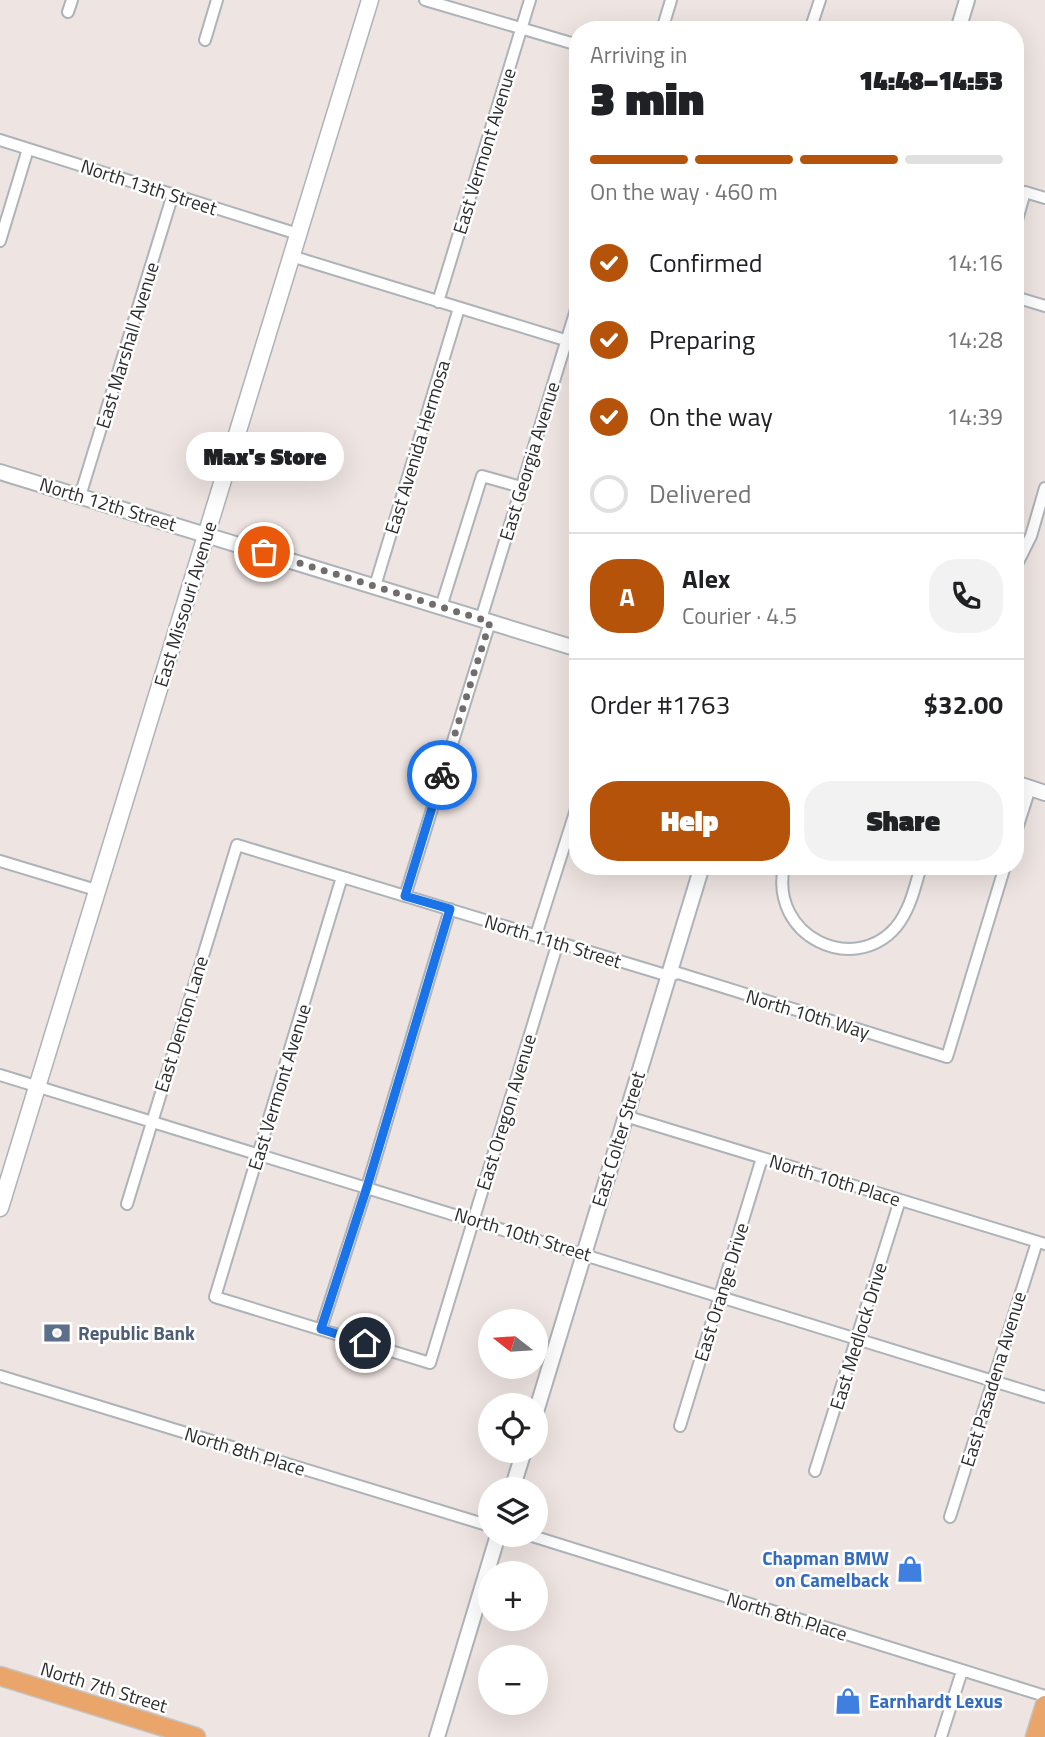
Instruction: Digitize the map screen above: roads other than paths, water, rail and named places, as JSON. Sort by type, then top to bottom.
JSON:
[{"type":"main road","name":"East Missouri Avenue","points":[[0,1208],[369,0]]},
{"type":"main road","name":"North 7th Street","points":[[0,1676],[196,1737]]},
{"type":"main road","points":[[1035,1737],[1045,1705]]},
{"type":"street","points":[[68,12],[72,0]]},
{"type":"street","points":[[205,40],[217,0]]},
{"type":"street","points":[[425,0],[569,42]]},
{"type":"street","name":"East Vermont Avenue","points":[[438,302],[530,0]]},
{"type":"street","points":[[665,21],[671,0]]},
{"type":"street","points":[[813,21],[820,0]]},
{"type":"street","points":[[961,21],[967,0]]},
{"type":"street","name":"North 13th Street","points":[[0,140],[298,233]]},
{"type":"street","points":[[0,241],[28,149]]},
{"type":"street","points":[[1024,192],[1045,198]]},
{"type":"street","name":"East Marshall Avenue","points":[[80,496],[173,194]]},
{"type":"street","points":[[291,256],[569,341]]},
{"type":"street","points":[[1024,300],[1045,306]]},
{"type":"street","name":"East Avenida Hermosa","points":[[375,586],[459,308]]},
{"type":"street","name":"East Georgia Avenue","points":[[405,896],[521,487],[569,351]]},
{"type":"street","name":"North 12th Street","points":[[0,472],[569,646]]},
{"type":"street","points":[[442,607],[482,476],[521,487]]},
{"type":"street","points":[[1024,550],[1031,536],[1045,488]]},
{"type":"street","points":[[1024,786],[1045,793]]},
{"type":"street","points":[[1024,807],[1030,788]]},
{"type":"street","points":[[536,935],[569,831]]},
{"type":"street","name":"North 11th Street","points":[[237,845],[669,976]]},
{"type":"street","name":"East Denton Lane","points":[[127,1204],[237,845]]},
{"type":"street","points":[[0,861],[96,890]]},
{"type":"street","name":"East Colter Street","points":[[542,1393],[699,875]]},
{"type":"street","points":[[783,875],[782,890],[788,916],[802,931],[821,942],[848,948],[874,943],[885,937],[905,913],[918,875]]},
{"type":"street","name":"North 10th Way","points":[[669,976],[678,973],[947,1057],[1002,875]]},
{"type":"street","name":"East Vermont Avenue","points":[[321,1329],[215,1297],[342,877]]},
{"type":"street","points":[[321,1329],[367,1187],[450,909]]},
{"type":"street","name":"East Oregon Avenue","points":[[321,1329],[430,1363],[558,942]]},
{"type":"street","name":"North 10th Street","points":[[0,1075],[1045,1397]]},
{"type":"street","name":"North 10th Place","points":[[625,1116],[1041,1243]]},
{"type":"street","name":"East Orange Drive","points":[[680,1426],[761,1158]]},
{"type":"street","name":"East Medlock Drive","points":[[815,1471],[900,1200]]},
{"type":"street","name":"East Pasadena Avenue","points":[[950,1517],[992,1381],[1041,1243]]},
{"type":"street","name":"North 8th Place","points":[[0,1376],[478,1521]]},
{"type":"street","name":"North 8th Place","points":[[548,1541],[1045,1696]]},
{"type":"street","points":[[436,1737],[494,1547]]},
{"type":"street","points":[[941,1737],[962,1671]]},
{"type":"place","name":"Max's Store","points":[[264,552]]},
{"type":"place","name":"Republic Bank","points":[[57,1333]]},
{"type":"place","name":"Chapman BMW on Camelback","points":[[910,1569]]},
{"type":"place","name":"Earnhardt Lexus","points":[[848,1701]]}]
